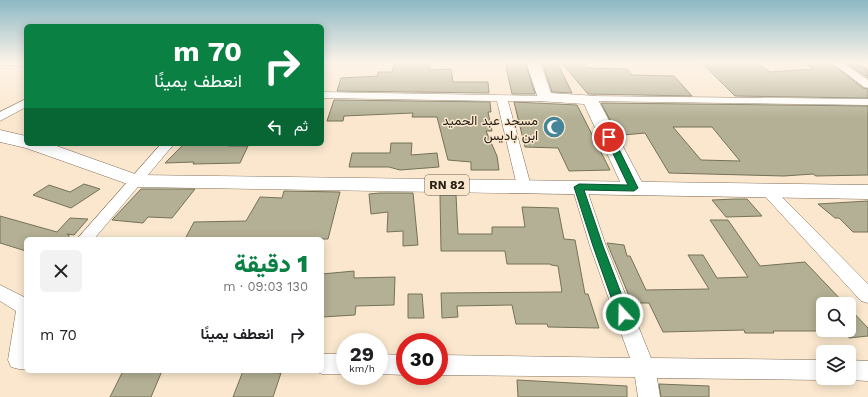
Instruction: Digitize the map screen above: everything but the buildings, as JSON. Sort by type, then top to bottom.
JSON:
[{"type":"main road","points":[[539,81],[545,98],[590,99],[634,188]]},
{"type":"main road","name":"RN 82","points":[[0,136],[24,141]]},
{"type":"main road","name":"RN 82","points":[[40,146],[136,181],[868,192]]},
{"type":"street","points":[[324,95],[545,98]]},
{"type":"street","points":[[502,98],[524,186]]},
{"type":"street","points":[[590,99],[868,102]]},
{"type":"street","points":[[0,117],[24,103]]},
{"type":"street","points":[[88,237],[166,146]]},
{"type":"street","points":[[579,187],[598,246],[644,368],[649,397]]},
{"type":"street","points":[[767,190],[868,296]]},
{"type":"street","points":[[0,292],[24,306]]},
{"type":"street","points":[[24,322],[19,360],[24,360]]},
{"type":"street","points":[[324,364],[336,364]]},
{"type":"street","points":[[448,365],[816,370]]},
{"type":"street","points":[[856,370],[868,371]]},
{"type":"place","name":"مسجد عبد الحميد ابن باديس","points":[[554,127]]},
{"type":"route","points":[[609,137],[634,188],[579,187],[598,246],[623,314]]}]
